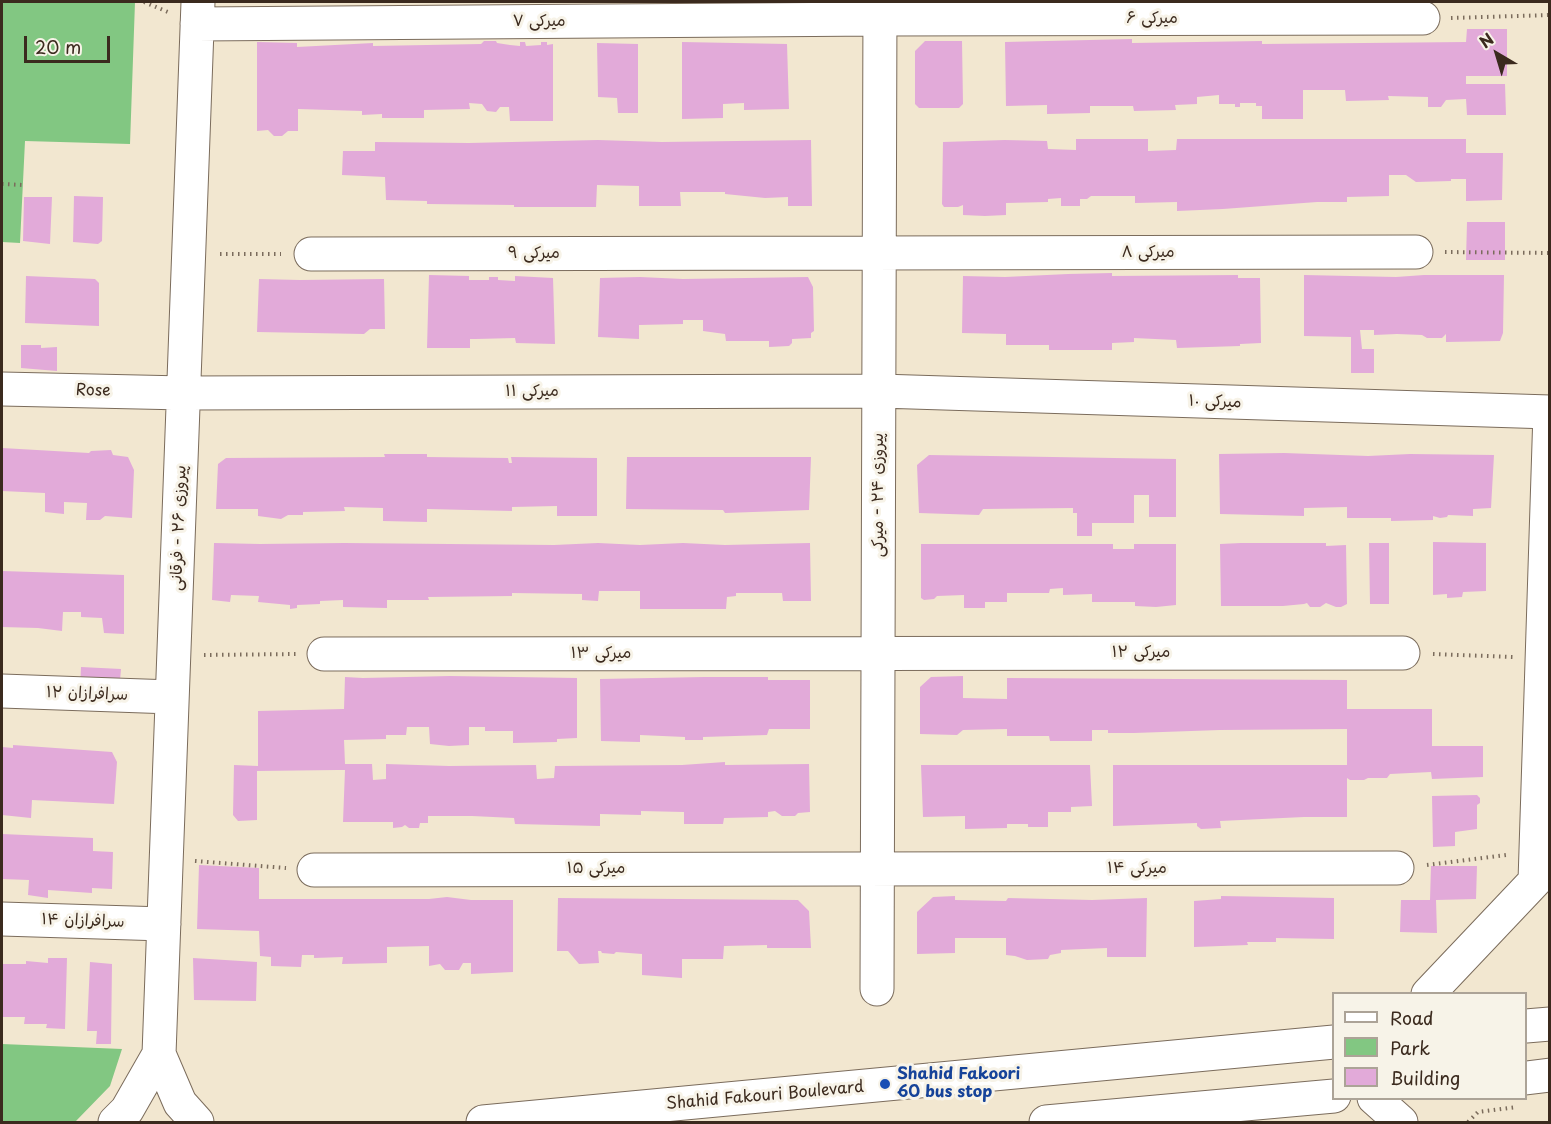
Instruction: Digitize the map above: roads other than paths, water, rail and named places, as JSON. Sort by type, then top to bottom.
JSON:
[{"type":"street","name":"میرکی ۷","points":[[198,13],[880,10]]},
{"type":"street","name":"میرکی ۶","points":[[880,10],[1423,18]]},
{"type":"street","name":"پیروزی ۲۴ - میرکی","points":[[877,989],[880,10]]},
{"type":"street","name":"پیروزی ۲۶ - فرقانی","points":[[159,1054],[198,13]]},
{"type":"street","name":"میرکی ۸","points":[[879,254],[1416,252]]},
{"type":"street","name":"میرکی ۹","points":[[311,254],[879,254]]},
{"type":"street","name":"Rose","points":[[2,389],[184,393]]},
{"type":"street","name":"میرکی ۱۱","points":[[184,393],[880,391]]},
{"type":"street","name":"میرکی ۱۰","points":[[880,391],[1550,412]]},
{"type":"street","points":[[1429,992],[1540,876],[1542,658],[1550,412]]},
{"type":"street","name":"میرکی ۱۲","points":[[878,653],[1403,653]]},
{"type":"street","name":"میرکی ۱۳","points":[[324,654],[878,653]]},
{"type":"street","name":"سرافرازان ۱۲","points":[[2,691],[172,698]]},
{"type":"street","name":"میرکی ۱۴","points":[[877,869],[1397,868]]},
{"type":"street","name":"میرکی ۱۵","points":[[314,870],[877,869]]},
{"type":"street","name":"سرافرازان ۱۴","points":[[2,919],[164,924]]},
{"type":"street","points":[[1527,1026],[1550,1024]]},
{"type":"street","name":"Shahid Fakouri Boulevard","points":[[483,1122],[1332,1042]]},
{"type":"street","points":[[115,1122],[127,1110],[159,1054]]},
{"type":"street","points":[[159,1054],[180,1102],[197,1122]]},
{"type":"street","points":[[1527,1089],[1550,1075]]},
{"type":"street","points":[[1046,1122],[1332,1096]]},
{"type":"street","points":[[1376,1100],[1401,1122]]},
{"type":"place","name":"Shahid Fakoori 60 bus stop","points":[[885,1084]]}]
